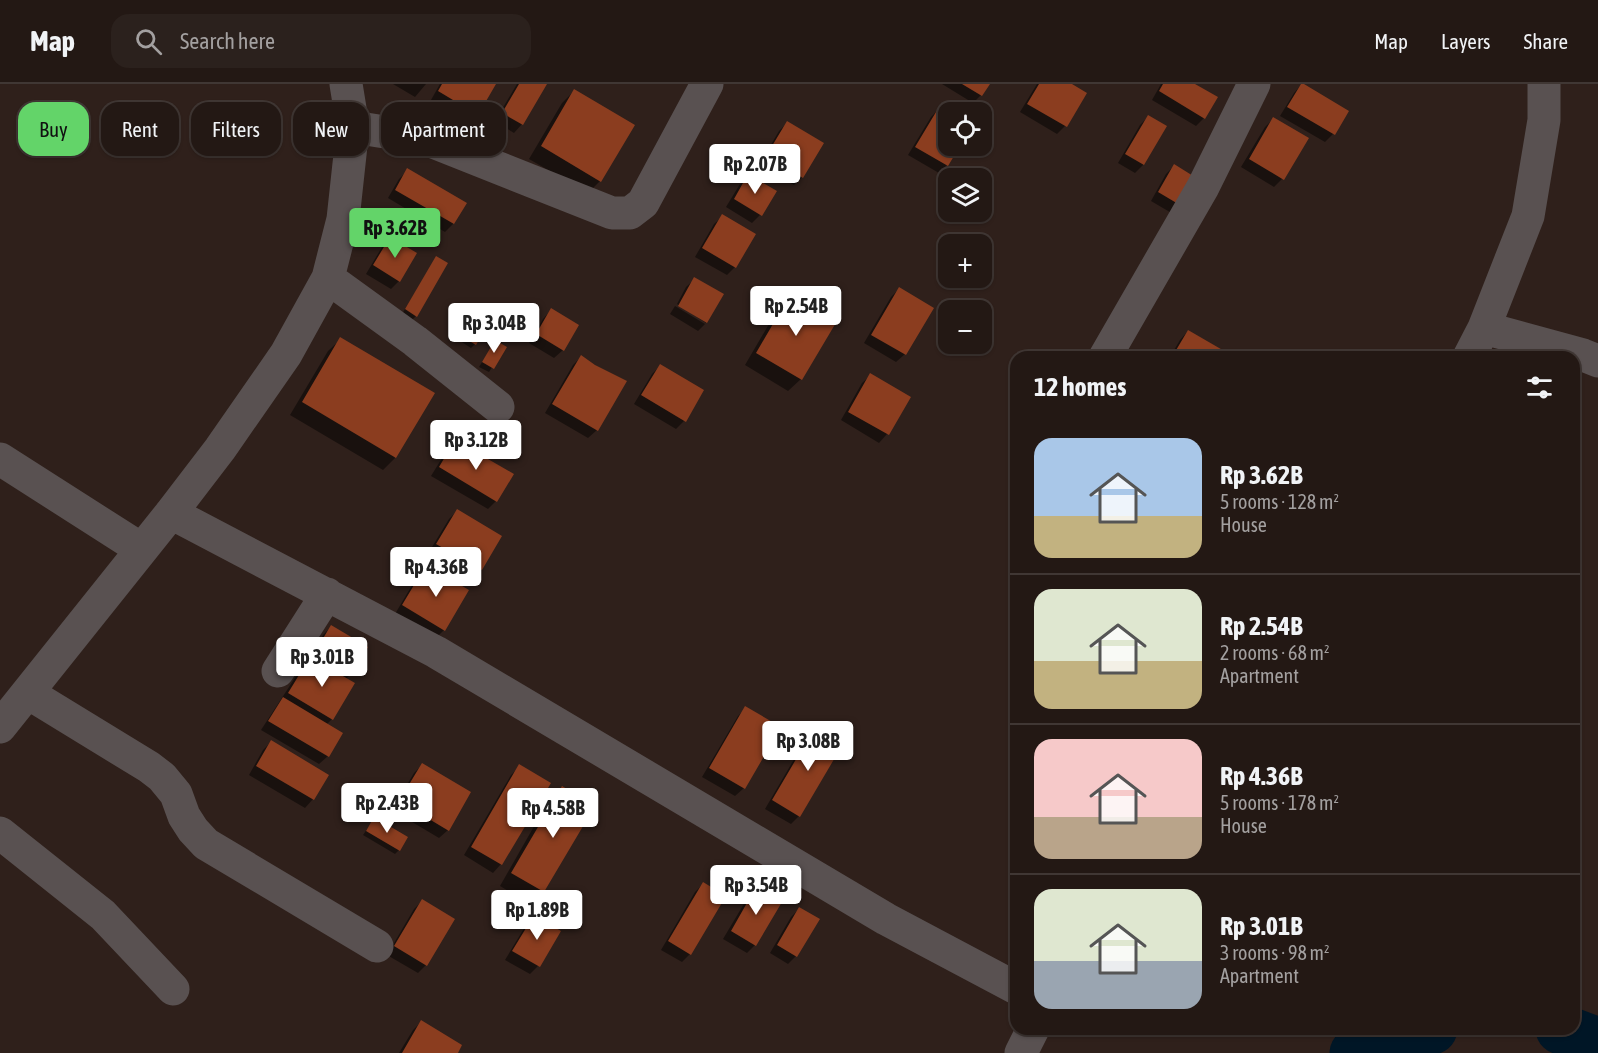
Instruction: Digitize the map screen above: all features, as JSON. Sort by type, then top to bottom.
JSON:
[{"type":"street","points":[[346,84],[349,102]]},
{"type":"street","points":[[369,130],[423,138],[612,213],[630,213],[643,203],[653,187],[707,84]]},
{"type":"street","points":[[1108,351],[1203,187],[1254,84]]},
{"type":"street","points":[[1472,351],[1484,328],[1528,216],[1544,120],[1544,84]]},
{"type":"street","points":[[0,727],[171,513],[220,449],[286,354],[328,278],[343,219],[350,156]]},
{"type":"street","points":[[328,278],[415,341],[498,407]]},
{"type":"street","points":[[1484,328],[1568,351]]},
{"type":"street","points":[[1580,354],[1598,361]]},
{"type":"street","points":[[0,459],[141,549]]},
{"type":"street","points":[[171,513],[436,652],[886,919],[1010,984]]},
{"type":"street","points":[[278,671],[327,594]]},
{"type":"street","points":[[28,693],[156,772],[176,794],[184,816],[206,844],[377,946]]},
{"type":"street","points":[[0,833],[103,915],[173,989]]},
{"type":"street","points":[[1021,1053],[1030,1035]]},
{"type":"building","points":[[442,84],[496,84],[486,102],[456,102],[438,91]]},
{"type":"building","points":[[519,84],[547,84],[523,125],[506,115],[506,106]]},
{"type":"building","points":[[962,84],[990,84],[982,96]]},
{"type":"building","points":[[1039,84],[1072,84],[1087,93],[1067,127],[1027,104]]},
{"type":"building","points":[[1163,84],[1195,84],[1218,97],[1205,119],[1159,91]]},
{"type":"building","points":[[1301,84],[1349,111],[1335,135],[1287,107]]},
{"type":"building","points":[[574,89],[635,125],[601,182],[541,146]]},
{"type":"building","points":[[938,109],[938,156],[954,156],[948,166],[915,147]]},
{"type":"building","points":[[1148,115],[1167,126],[1144,165],[1125,154]]},
{"type":"building","points":[[1273,117],[1309,138],[1284,180],[1249,159]]},
{"type":"building","points":[[787,121],[824,143],[803,178],[766,156]]},
{"type":"building","points":[[1174,164],[1206,184],[1190,211],[1158,192]]},
{"type":"building","points":[[407,168],[467,203],[454,224],[395,190]]},
{"type":"building","points":[[748,174],[777,191],[762,216],[734,199]]},
{"type":"building","points":[[722,214],[756,234],[736,268],[702,248]]},
{"type":"building","points":[[390,237],[417,253],[400,282],[373,265]]},
{"type":"building","points":[[436,256],[448,263],[417,317],[405,309]]},
{"type":"building","points":[[694,277],[724,294],[707,323],[678,306]]},
{"type":"building","points":[[899,287],[934,308],[906,355],[871,335]]},
{"type":"building","points":[[791,293],[837,321],[802,380],[756,353]]},
{"type":"building","points":[[473,307],[492,318],[476,345],[456,333]]},
{"type":"building","points":[[551,308],[579,325],[564,351],[536,334]]},
{"type":"building","points":[[1188,330],[1224,351],[1176,351]]},
{"type":"building","points":[[340,337],[435,393],[396,458],[302,402]]},
{"type":"building","points":[[495,340],[507,347],[494,369],[482,362]]},
{"type":"building","points":[[581,355],[595,365],[627,381],[598,431],[552,404]]},
{"type":"building","points":[[660,364],[704,390],[686,422],[641,395]]},
{"type":"building","points":[[870,373],[911,397],[889,435],[848,412]]},
{"type":"building","points":[[455,440],[514,474],[497,502],[439,467]]},
{"type":"building","points":[[457,509],[502,536],[482,570],[436,544]]},
{"type":"building","points":[[426,565],[469,590],[445,631],[402,605]]},
{"type":"building","points":[[331,625],[368,647],[352,675],[315,652]]},
{"type":"building","points":[[310,657],[355,683],[333,720],[288,693]]},
{"type":"building","points":[[283,697],[343,733],[329,757],[268,721]]},
{"type":"building","points":[[745,706],[781,727],[745,789],[709,768]]},
{"type":"building","points":[[815,727],[843,744],[800,817],[772,800]]},
{"type":"building","points":[[271,740],[329,775],[314,800],[256,766]]},
{"type":"building","points":[[422,763],[471,792],[449,831],[399,801]]},
{"type":"building","points":[[519,764],[551,783],[502,865],[471,847]]},
{"type":"building","points":[[562,786],[595,806],[544,892],[511,873]]},
{"type":"building","points":[[374,817],[408,837],[400,851],[366,831]]},
{"type":"building","points":[[703,882],[726,896],[691,955],[668,941]]},
{"type":"building","points":[[756,887],[782,902],[756,946],[731,931]]},
{"type":"building","points":[[422,899],[455,919],[427,966],[394,946]]},
{"type":"building","points":[[799,907],[820,919],[797,957],[777,945]]},
{"type":"building","points":[[534,915],[561,931],[540,967],[512,951]]},
{"type":"building","points":[[421,1020],[462,1045],[458,1053],[402,1053]]},
{"type":"waterway","points":[[1355,1053],[1413,1035]]},
{"type":"waterway","points":[[1577,1035],[1598,1043]]}]
